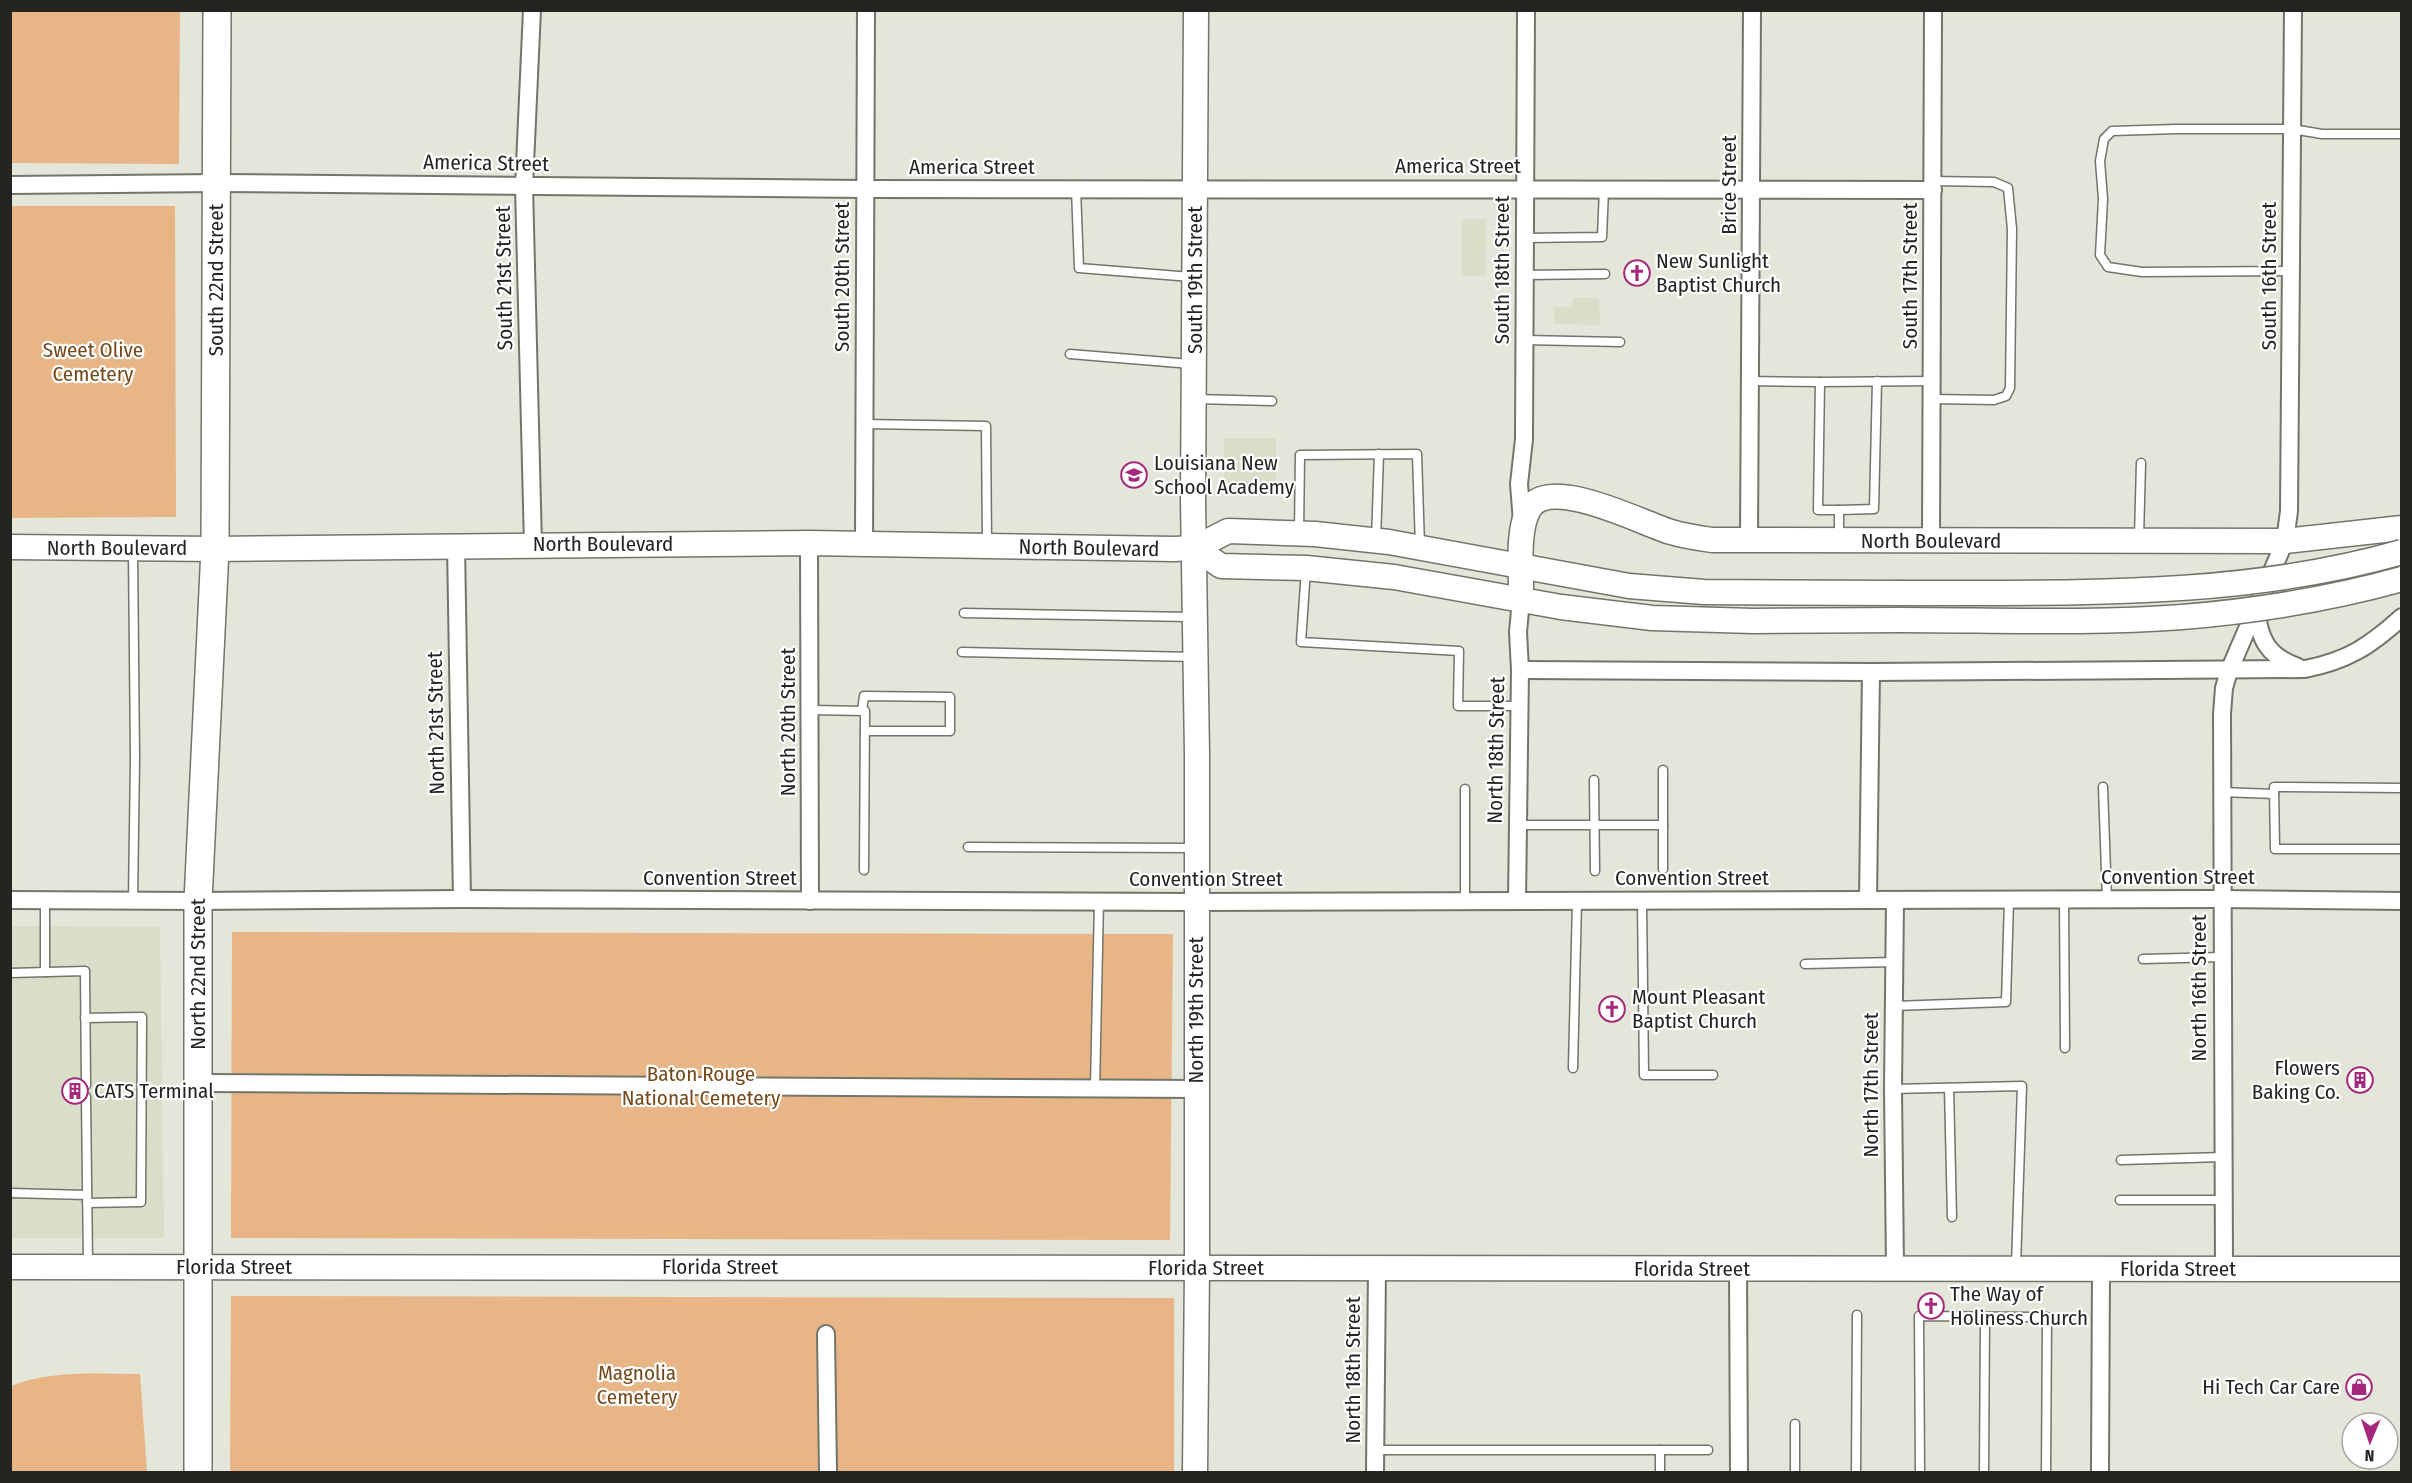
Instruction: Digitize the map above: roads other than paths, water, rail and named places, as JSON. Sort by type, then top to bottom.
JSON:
[{"type":"main road","name":"South 22nd Street","points":[[215,549],[217,10]]},
{"type":"main road","name":"North 22nd Street","points":[[198,1473],[198,902],[215,549]]},
{"type":"street","name":"South 21st Street","points":[[532,10],[524,186],[533,545]]},
{"type":"street","name":"South 20th Street","points":[[864,543],[866,10]]},
{"type":"street","name":"South 19th Street","points":[[1195,549],[1197,10]]},
{"type":"street","name":"South 18th Street","points":[[1522,529],[1519,484],[1524,439],[1526,10]]},
{"type":"street","name":"Brice Street","points":[[1749,540],[1752,10]]},
{"type":"street","name":"South 17th Street","points":[[1931,541],[1933,10]]},
{"type":"street","name":"South 16th Street","points":[[2285,541],[2290,492],[2293,10]]},
{"type":"street","name":"America Street","points":[[10,185],[216,183],[865,189],[1751,189],[1933,185]]},
{"type":"street","name":"North Boulevard","points":[[1521,600],[1522,529],[1529,509],[1541,500],[1556,497],[1577,498],[1694,538],[2285,541],[2402,528]]},
{"type":"street","name":"North Boulevard","points":[[10,547],[215,549],[864,543],[1195,549],[1228,531],[1376,540],[1629,586],[1704,592],[1900,593],[2194,589],[2269,580],[2402,552]]},
{"type":"street","name":"North 16th Street","points":[[2224,1268],[2221,792],[2224,688],[2229,671],[2285,541]]},
{"type":"street","name":"North 20th Street","points":[[809,543],[810,901]]},
{"type":"street","name":"North 21st Street","points":[[456,546],[462,899]]},
{"type":"street","points":[[1195,549],[1221,566],[1306,568],[1403,578],[1521,600],[1652,618],[1753,621],[2135,620],[2229,613],[2327,597],[2402,579]]},
{"type":"street","name":"North 19th Street","points":[[1195,549],[1197,1089],[1195,1473]]},
{"type":"street","name":"North 18th Street","points":[[1517,901],[1520,706],[1518,632],[1521,600]]},
{"type":"street","points":[[2256,606],[2259,630],[2274,655],[2284,662],[2305,669]]},
{"type":"street","points":[[1520,670],[1871,672],[2305,669],[2334,663],[2363,650],[2402,617]]},
{"type":"street","points":[[1868,900],[1871,672]]},
{"type":"street","name":"Convention Street","points":[[10,900],[1195,902],[2221,899],[2402,901]]},
{"type":"street","name":"North 17th Street","points":[[1895,900],[1893,1089],[1895,1269]]},
{"type":"street","points":[[197,1083],[1197,1089]]},
{"type":"street","name":"Florida Street","points":[[10,1267],[2402,1269]]},
{"type":"street","name":"North 18th Street","points":[[1375,1473],[1377,1268]]},
{"type":"street","points":[[1738,1269],[1738,1473]]},
{"type":"street","points":[[2100,1473],[2101,1269]]},
{"type":"street","points":[[826,1334],[828,1473]]},
{"type":"lane","points":[[2291,271],[2142,272],[2108,267],[2100,255],[2103,199],[2100,161],[2104,139],[2112,131],[2177,129],[2292,129],[2322,134],[2402,134]]},
{"type":"lane","points":[[1932,399],[1994,400],[2006,396],[2010,388],[2012,229],[2008,188],[1994,182],[1933,185]]},
{"type":"lane","points":[[1525,238],[1602,237],[1604,188]]},
{"type":"lane","points":[[1076,189],[1079,268],[1196,277]]},
{"type":"lane","points":[[1525,275],[1605,274]]},
{"type":"lane","points":[[1524,340],[1620,342]]},
{"type":"lane","points":[[1070,354],[1195,364]]},
{"type":"lane","points":[[1750,381],[1932,381]]},
{"type":"lane","points":[[1820,382],[1818,510],[1839,510],[1875,509],[1877,381]]},
{"type":"lane","points":[[1194,399],[1272,401]]},
{"type":"lane","points":[[864,424],[986,426],[987,546]]},
{"type":"lane","points":[[1376,540],[1379,454]]},
{"type":"lane","points":[[1299,534],[1300,455],[1418,454],[1420,547]]},
{"type":"lane","points":[[2138,541],[2141,463]]},
{"type":"lane","points":[[1839,510],[1839,540]]},
{"type":"lane","points":[[133,548],[135,759],[133,901]]},
{"type":"lane","points":[[1306,568],[1301,642],[1459,651],[1458,706],[1520,706]]},
{"type":"lane","points":[[964,614],[1195,617]]},
{"type":"lane","points":[[962,652],[1195,657]]},
{"type":"lane","points":[[862,711],[864,696],[950,697],[950,730],[865,731]]},
{"type":"lane","points":[[811,710],[866,711],[864,870]]},
{"type":"lane","points":[[1663,770],[1664,869]]},
{"type":"lane","points":[[1594,780],[1595,871]]},
{"type":"lane","points":[[2103,787],[2107,899]]},
{"type":"lane","points":[[2402,788],[2274,787],[2275,849],[2402,849]]},
{"type":"lane","points":[[1465,789],[1465,901]]},
{"type":"lane","points":[[2221,792],[2274,794]]},
{"type":"lane","points":[[1518,825],[1663,825]]},
{"type":"lane","points":[[968,847],[1196,848]]},
{"type":"lane","points":[[2064,899],[2065,1048]]},
{"type":"lane","points":[[1894,1006],[2006,1002],[2009,900]]},
{"type":"lane","points":[[45,901],[45,972]]},
{"type":"lane","points":[[1095,1088],[1099,901]]},
{"type":"lane","points":[[1573,1068],[1577,901]]},
{"type":"lane","points":[[1642,901],[1644,1075],[1713,1075]]},
{"type":"lane","points":[[2143,959],[2222,957]]},
{"type":"lane","points":[[1805,964],[1894,962]]},
{"type":"lane","points":[[10,973],[85,971],[86,1085]]},
{"type":"lane","points":[[10,1193],[141,1202],[142,1017],[85,1017]]},
{"type":"lane","points":[[1893,1089],[2022,1086],[2016,1269]]},
{"type":"lane","points":[[1949,1088],[1952,1217]]},
{"type":"lane","points":[[86,1097],[88,1267]]},
{"type":"lane","points":[[2121,1160],[2223,1157]]},
{"type":"lane","points":[[2120,1200],[2223,1200]]},
{"type":"lane","points":[[1856,1473],[1857,1315]]},
{"type":"lane","points":[[1920,1473],[1919,1316],[2047,1317],[2046,1473]]},
{"type":"lane","points":[[1984,1473],[1985,1317]]},
{"type":"lane","points":[[1795,1424],[1795,1473]]},
{"type":"lane","points":[[1375,1450],[1708,1450]]},
{"type":"lane","points":[[1660,1450],[1660,1473]]},
{"type":"place","name":"New Sunlight Baptist Church","points":[[1637,273]]},
{"type":"place","name":"Louisiana New School Academy","points":[[1134,475]]},
{"type":"place","name":"Mount Pleasant Baptist Church","points":[[1612,1009]]},
{"type":"place","name":"Flowers Baking Co.","points":[[2360,1080]]},
{"type":"place","name":"CATS Terminal","points":[[75,1091]]},
{"type":"place","name":"The Way of Holiness Church","points":[[1931,1306]]},
{"type":"place","name":"Hi Tech Car Care","points":[[2359,1387]]},
{"type":"park label","name":"Sweet Olive Cemetery","points":[[93,362]]},
{"type":"park label","name":"Baton Rouge National Cemetery","points":[[701,1086]]},
{"type":"park label","name":"Magnolia Cemetery","points":[[637,1385]]}]
